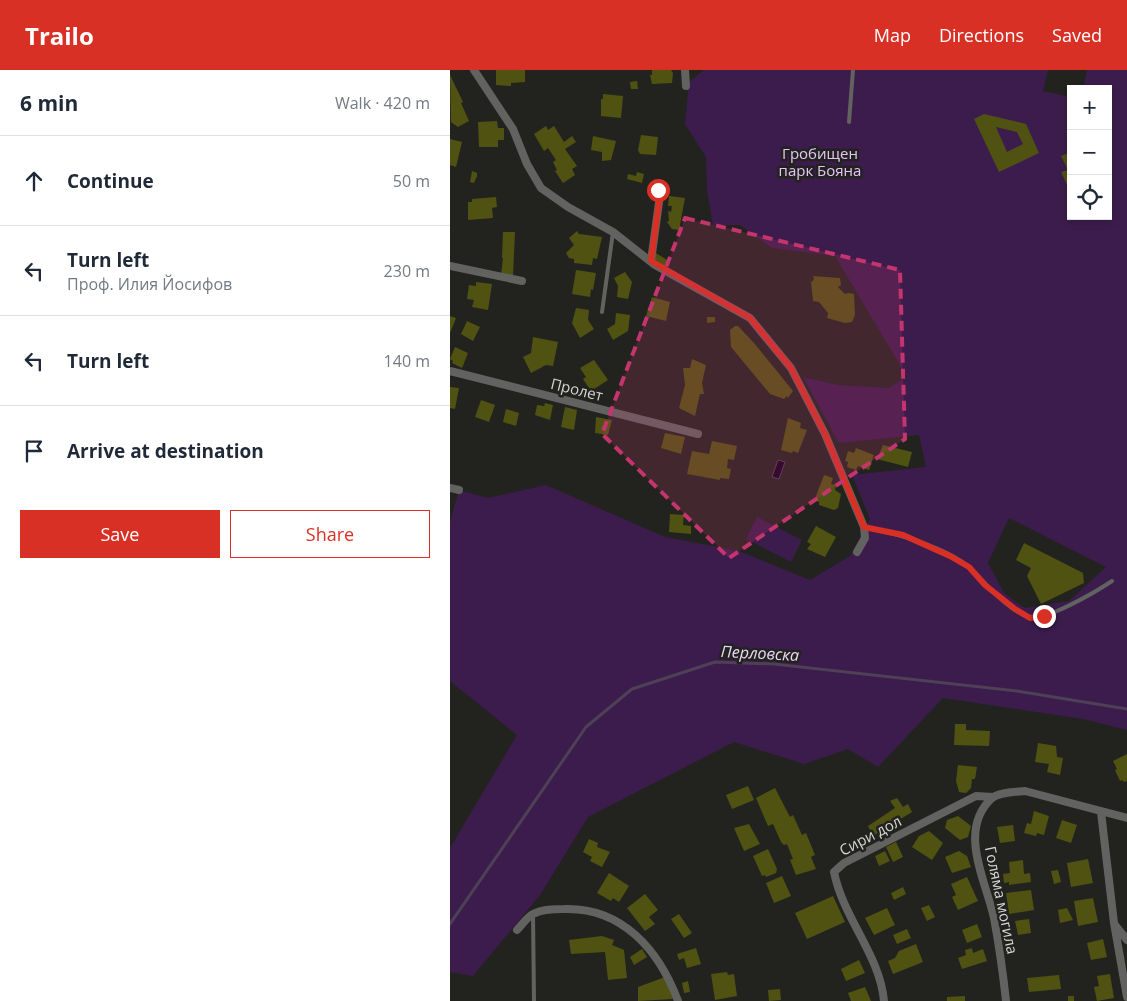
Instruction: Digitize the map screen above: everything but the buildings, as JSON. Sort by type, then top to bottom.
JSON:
[{"type":"street","points":[[474,70],[513,129],[527,164],[541,188],[568,207],[613,232],[651,261],[750,318],[791,368],[825,434],[864,527],[864,538],[857,552]]},
{"type":"street","points":[[685,70],[686,86]]},
{"type":"street","points":[[651,261],[660,195],[658,190]]},
{"type":"street","points":[[450,266],[522,281]]},
{"type":"street","name":"Пролет","points":[[450,371],[698,434]]},
{"type":"street","points":[[450,488],[459,490]]},
{"type":"street","points":[[993,798],[1009,792],[1025,791],[1127,818]]},
{"type":"street","name":"Сири дол","points":[[884,1001],[882,983],[838,890],[834,872],[844,863],[976,796],[993,798]]},
{"type":"street","name":"Голяма могила","points":[[993,798],[978,818],[975,846],[993,916],[1006,1001]]},
{"type":"street","points":[[1101,812],[1114,923],[1127,997]]},
{"type":"street","points":[[516,930],[533,914],[548,909],[582,908],[614,918],[643,941],[662,966],[678,1001]]},
{"type":"street","points":[[1114,923],[1127,940]]},
{"type":"lane","points":[[849,122],[853,70]]},
{"type":"lane","points":[[602,312],[613,232]]},
{"type":"lane","points":[[864,527],[903,535],[950,556],[969,567],[985,585],[1015,609],[1030,618],[1044,616],[1098,591],[1112,581]]},
{"type":"lane","points":[[533,914],[534,1001]]},
{"type":"highlighted area","points":[[685,218],[900,270],[905,439],[729,558],[602,434]]},
{"type":"green space","name":"Гробищен парк Бояна","points":[[704,70],[1048,70],[1043,91],[1067,96],[1067,220],[1112,220],[1112,85],[1084,85],[1087,70],[1127,70],[1127,730],[1083,719],[943,698],[878,767],[848,749],[804,764],[734,742],[588,817],[540,895],[473,976],[450,972],[450,848],[517,735],[450,681],[450,522],[459,490],[488,498],[546,485],[665,537],[739,551],[810,580],[850,556],[870,519],[852,475],[926,467],[919,435],[839,443],[803,377],[838,385],[888,388],[907,377],[835,256],[772,248],[740,225],[713,225],[707,190],[706,157],[685,124],[689,82]],"holes":[[[1009,518],[1106,567],[1069,601],[1025,608],[1004,593],[988,563]]]},
{"type":"green space","points":[[757,517],[802,540],[791,562],[746,539]]},
{"type":"shaded area","points":[[778,460],[785,462],[779,479],[772,477]]},
{"type":"waterway","name":"Перловска","points":[[450,924],[586,727],[632,689],[715,662],[774,664],[1017,691],[1127,709]]},
{"type":"route","points":[[658,190],[660,195],[651,261],[750,318],[791,368],[825,434],[864,527],[903,535],[950,556],[969,567],[985,585],[1015,609],[1030,618],[1044,616]]}]
